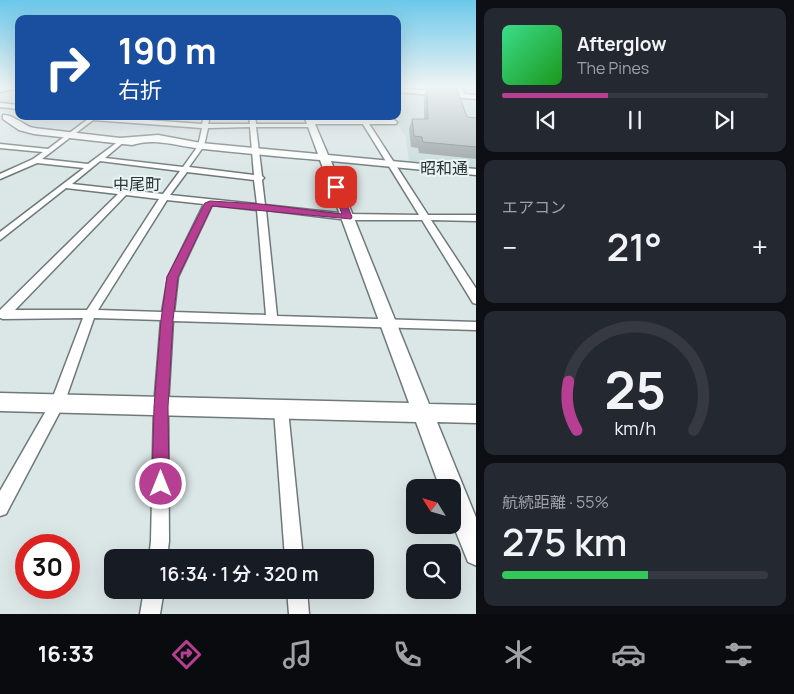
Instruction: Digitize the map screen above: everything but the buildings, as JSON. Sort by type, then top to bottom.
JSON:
[{"type":"street","points":[[3,118],[22,128],[34,131],[123,140],[163,147],[201,146],[476,172]]},
{"type":"street","points":[[0,177],[36,161],[88,120]]},
{"type":"street","points":[[130,120],[205,126],[253,126],[336,120]]},
{"type":"street","points":[[0,508],[57,404],[90,314],[164,198],[201,146],[206,120]]},
{"type":"street","points":[[252,120],[260,178],[272,320]]},
{"type":"street","points":[[364,120],[476,300]]},
{"type":"street","points":[[310,121],[449,479]]},
{"type":"street","points":[[0,237],[123,140]]},
{"type":"street","points":[[0,146],[49,151]]},
{"type":"street","points":[[99,159],[260,178]]},
{"type":"street","points":[[36,161],[90,166]]},
{"type":"street","points":[[65,186],[348,217],[476,218]]},
{"type":"street","points":[[2,314],[125,192]]},
{"type":"street","points":[[159,549],[161,407],[173,277],[210,203]]},
{"type":"street","points":[[2,314],[90,314],[476,326]]},
{"type":"street","points":[[0,402],[476,414]]},
{"type":"street","points":[[281,410],[293,549]]},
{"type":"street","points":[[461,512],[476,553]]},
{"type":"street","points":[[150,614],[152,599]]},
{"type":"street","points":[[298,599],[299,614]]},
{"type":"shaded area","points":[[401,116],[476,116],[476,169],[409,162],[406,137],[399,126]]},
{"type":"district","name":"昭和通","points":[[444,168]]},
{"type":"district","name":"中尾町","points":[[137,184]]},
{"type":"route","points":[[161,484],[161,407],[167,320],[173,277],[210,203],[348,217],[336,187]]}]
